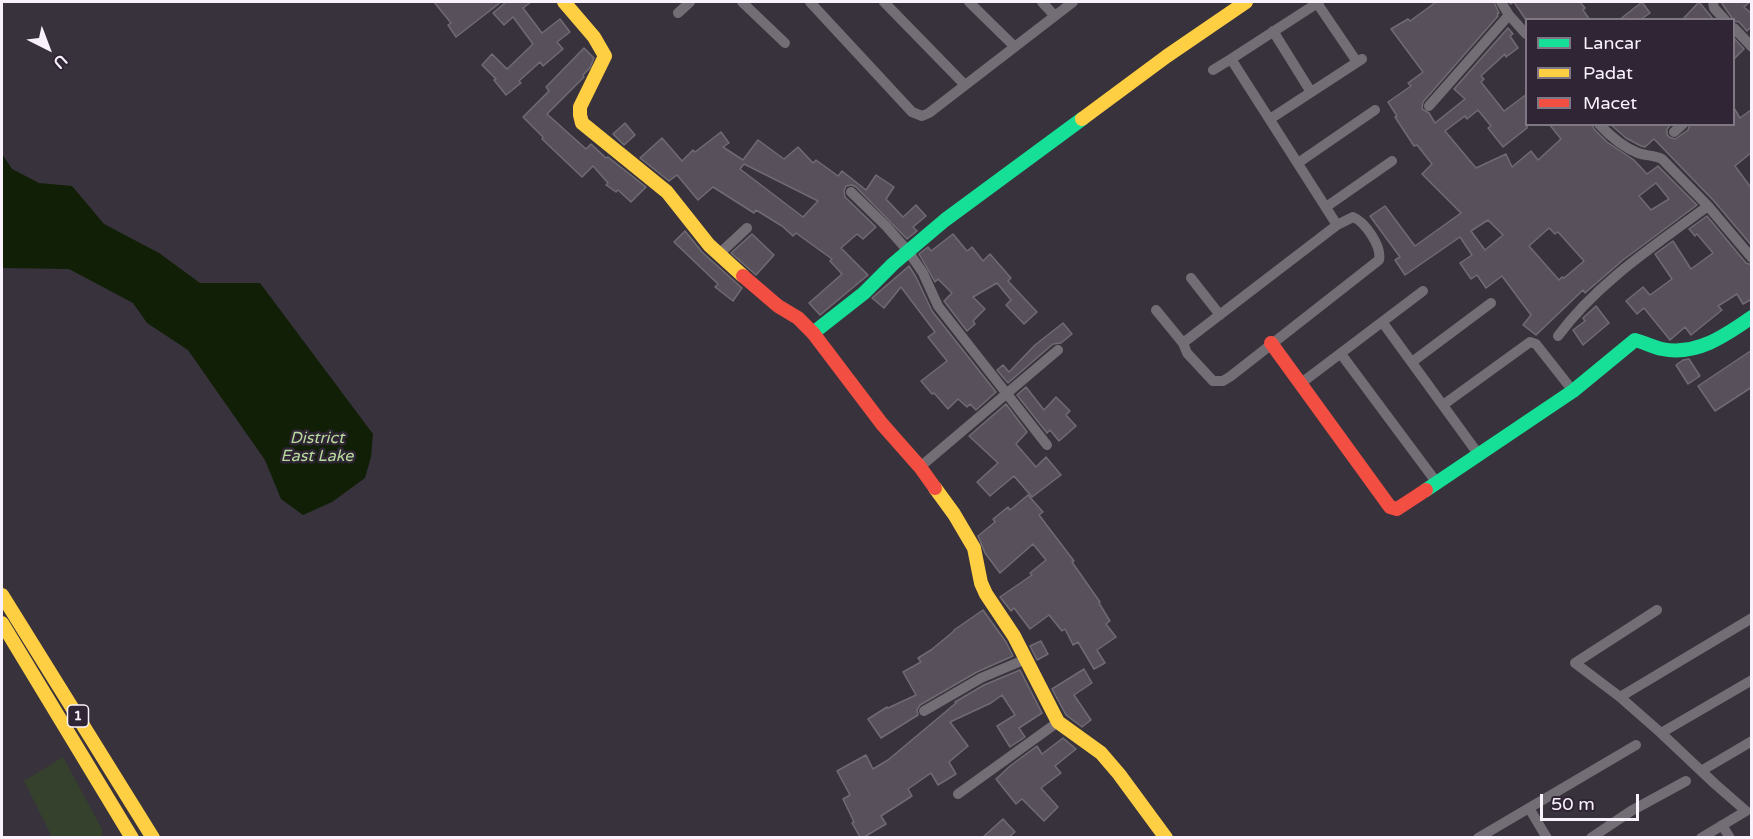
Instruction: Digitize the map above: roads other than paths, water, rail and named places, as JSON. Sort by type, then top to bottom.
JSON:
[{"type":"main road","points":[[564,2],[594,37],[605,56],[580,104],[579,118],[582,123],[667,192],[718,255],[778,306],[798,318],[813,333],[882,424],[920,467],[954,514],[974,548],[981,583],[986,594],[1026,659],[1058,722],[1101,753],[1166,837]]},
{"type":"main road","points":[[813,333],[864,293],[945,220],[1167,56],[1246,2]]},
{"type":"main road","points":[[1271,344],[1390,507],[1397,508],[1573,391],[1635,340],[1642,340],[1660,349],[1675,351],[1696,347],[1720,339],[1752,317]]},
{"type":"main road","name":"1","points":[[2,595],[153,837]]},
{"type":"main road","name":"1","points":[[2,623],[132,837]]},
{"type":"street","points":[[678,13],[690,2]]},
{"type":"street","points":[[742,2],[785,43]]},
{"type":"street","points":[[810,2],[912,112],[922,116],[929,113],[1073,2]]},
{"type":"street","points":[[884,2],[964,84]]},
{"type":"street","points":[[969,2],[1015,47]]},
{"type":"street","points":[[1042,2],[1054,15]]},
{"type":"street","points":[[1213,70],[1318,2],[1359,60],[1270,120]]},
{"type":"street","points":[[1501,2],[1509,15],[1525,32]]},
{"type":"street","points":[[1713,2],[1714,8],[1723,18]]},
{"type":"street","points":[[1429,106],[1509,15]]},
{"type":"street","points":[[1735,29],[1752,47]]},
{"type":"street","points":[[1273,31],[1311,92]]},
{"type":"street","points":[[1231,59],[1337,225]]},
{"type":"street","points":[[1298,163],[1375,110]]},
{"type":"street","points":[[1601,126],[1627,148],[1662,159],[1708,206],[1752,258]]},
{"type":"street","points":[[1674,132],[1681,126]]},
{"type":"street","points":[[1326,207],[1392,161]]},
{"type":"street","points":[[851,192],[908,251],[923,273],[938,306],[1047,445]]},
{"type":"street","points":[[1558,336],[1571,318],[1614,278],[1708,206]]},
{"type":"street","points":[[1156,310],[1183,343],[1187,353],[1213,381],[1223,381],[1379,260],[1381,253],[1378,245],[1356,218],[1348,218],[1183,343]]},
{"type":"street","points":[[718,255],[747,228]]},
{"type":"street","points":[[1191,278],[1220,315]]},
{"type":"street","points":[[1300,384],[1423,291]]},
{"type":"street","points":[[1412,362],[1491,303]]},
{"type":"street","points":[[1383,323],[1479,455]]},
{"type":"street","points":[[1443,405],[1530,342],[1536,344],[1573,391]]},
{"type":"street","points":[[920,467],[1008,395],[1058,350]]},
{"type":"street","points":[[1341,354],[1437,483]]},
{"type":"street","points":[[1657,610],[1575,663],[1662,733],[1750,814],[1722,825],[1701,837]]},
{"type":"street","points":[[1620,697],[1752,618]]},
{"type":"street","points":[[924,711],[981,678],[1026,659]]},
{"type":"street","points":[[1662,733],[1752,680]]},
{"type":"street","points":[[958,794],[1058,722]]},
{"type":"street","points":[[1701,771],[1752,741]]},
{"type":"street","points":[[1478,837],[1636,745]]},
{"type":"street","points":[[1591,837],[1631,811],[1686,781]]},
{"type":"street","points":[[1529,808],[1547,837]]},
{"type":"street","points":[[1722,825],[1730,837]]},
{"type":"water","name":"District East Lake","points":[[2,154],[12,169],[39,183],[72,186],[104,224],[159,253],[200,283],[260,283],[373,434],[371,457],[365,478],[332,502],[303,515],[281,499],[265,460],[188,350],[147,323],[133,303],[69,269],[2,268]]}]
